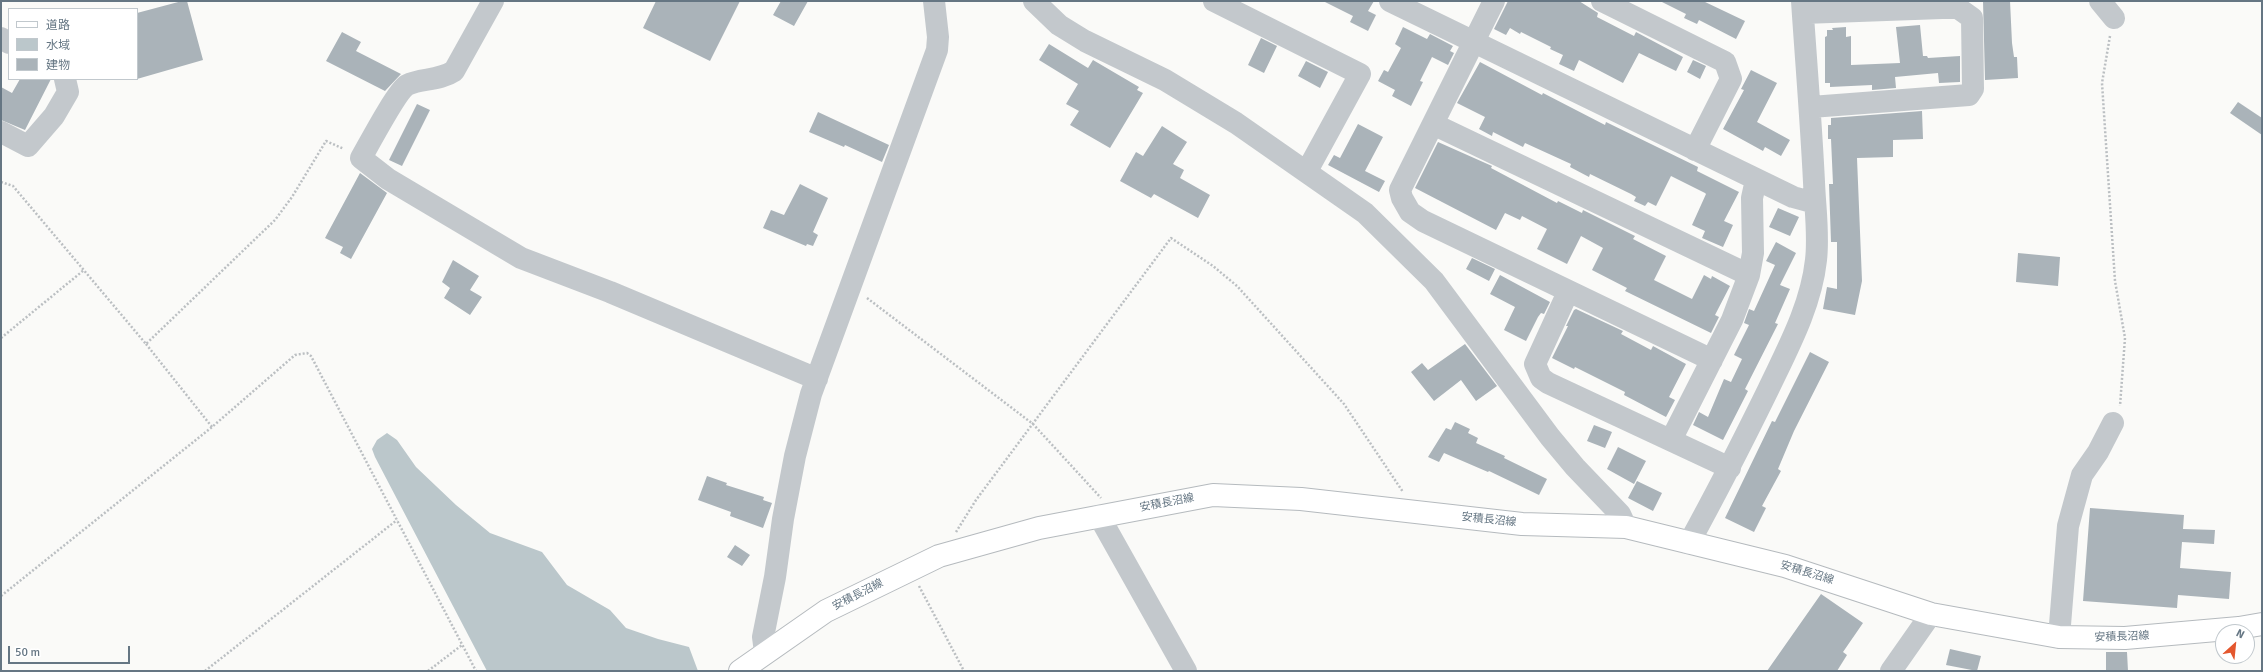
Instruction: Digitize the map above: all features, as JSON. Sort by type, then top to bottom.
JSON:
[{"type":"main road","name":"安積長沼線","points":[[740,671],[765,652],[826,611],[939,556],[1039,528],[1213,495],[1301,499],[1522,524],[1626,527],[1785,566],[1931,614],[2059,637],[2125,638],[2239,628],[2262,624]]},
{"type":"street","points":[[493,1],[454,71],[446,76],[408,85],[399,94],[361,158],[388,179],[521,258],[610,292],[817,379]]},
{"type":"street","points":[[765,652],[763,638],[775,577],[783,519],[795,456],[817,379],[937,50],[938,36],[934,1]]},
{"type":"street","points":[[1034,1],[1050,18],[1068,31],[1165,80],[1236,123],[1356,206],[1400,245],[1434,280],[1550,437],[1575,467],[1620,514],[1626,527]]},
{"type":"street","points":[[1214,1],[1360,74],[1307,171]]},
{"type":"street","points":[[1494,1],[1400,190],[1402,198],[1410,212],[1423,222],[1712,360]]},
{"type":"street","points":[[1602,1],[1724,62],[1731,79],[1695,150]]},
{"type":"street","points":[[2100,1],[2114,18]]},
{"type":"street","points":[[1395,2],[1473,43],[1756,180],[1793,197],[1815,203]]},
{"type":"street","points":[[1689,542],[1730,468],[1790,344],[1810,291],[1816,259],[1815,203],[1811,107],[1802,7],[1890,5],[1958,8],[1972,18],[1973,89],[1969,95],[1965,97],[1811,107]]},
{"type":"street","points":[[1,132],[28,146],[54,116],[68,92],[65,80]]},
{"type":"street","points":[[1433,124],[1748,275]]},
{"type":"street","points":[[1671,440],[1732,320],[1748,275],[1753,247],[1752,198],[1756,180]]},
{"type":"street","points":[[1568,292],[1534,364],[1541,378],[1730,468]]},
{"type":"street","points":[[2059,637],[2068,526],[2082,475],[2098,452],[2113,423]]},
{"type":"street","points":[[1106,515],[1186,671]]},
{"type":"street","points":[[1891,671],[1931,614]]},
{"type":"path","points":[[2113,423],[2120,407],[2125,338],[2115,281],[2102,83],[2114,18]]},
{"type":"path","points":[[146,344],[275,220],[292,197],[326,141],[361,158]]},
{"type":"path","points":[[1,182],[13,186],[146,344],[212,427]]},
{"type":"path","points":[[939,556],[976,500],[1171,238],[1213,266],[1237,286],[1344,404],[1409,500],[1410,512]]},
{"type":"path","points":[[1,338],[84,270]]},
{"type":"path","points":[[850,286],[1033,424],[1110,508],[1106,515]]},
{"type":"path","points":[[1,596],[212,427],[295,355],[307,353],[311,356],[476,671]]},
{"type":"path","points":[[205,671],[397,520]]},
{"type":"path","points":[[910,569],[964,671]]},
{"type":"path","points":[[428,671],[462,645]]},
{"type":"water","points":[[387,433],[397,440],[416,467],[456,505],[490,533],[542,552],[567,585],[610,610],[626,628],[658,639],[689,647],[698,671],[487,671],[375,457],[372,449],[377,440]]},
{"type":"building","points":[[187,1],[203,60],[138,79],[138,13]]},
{"type":"building","points":[[656,1],[740,1],[710,61],[643,28]]},
{"type":"building","points":[[781,1],[808,1],[794,26],[773,15]]},
{"type":"building","points":[[1323,1],[1374,1],[1368,11],[1376,15],[1368,31],[1350,22],[1353,16]]},
{"type":"building","points":[[1508,1],[1579,1],[1598,13],[1597,17],[1634,36],[1636,32],[1683,57],[1676,71],[1639,53],[1623,83],[1579,60],[1574,71],[1559,64],[1563,55],[1550,49],[1551,47],[1521,32],[1520,34],[1510,28],[1506,35],[1494,29]]},
{"type":"building","points":[[1660,1],[1703,1],[1745,21],[1736,39],[1699,20],[1697,24],[1684,18],[1686,14]]},
{"type":"building","points":[[1983,1],[2010,1],[2012,43],[2014,57],[2017,57],[2018,78],[1985,80]]},
{"type":"building","points":[[1920,25],[1923,56],[1927,56],[1928,58],[1960,56],[1960,82],[1939,83],[1938,73],[1895,77],[1896,88],[1872,90],[1872,85],[1830,87],[1830,83],[1825,83],[1825,37],[1827,36],[1827,30],[1846,27],[1846,37],[1851,36],[1851,65],[1900,63],[1896,27]]},
{"type":"building","points":[[1403,27],[1427,39],[1430,34],[1453,46],[1450,51],[1454,53],[1448,65],[1432,57],[1420,81],[1423,82],[1411,106],[1392,96],[1395,90],[1378,81],[1384,70],[1388,72],[1401,48],[1395,44]]},
{"type":"building","points":[[342,32],[361,42],[356,51],[401,74],[385,91],[326,61]]},
{"type":"building","points":[[1261,38],[1277,46],[1264,73],[1248,65]]},
{"type":"building","points":[[1049,44],[1088,68],[1093,60],[1139,87],[1137,90],[1143,93],[1110,148],[1070,125],[1079,111],[1066,104],[1078,84],[1039,60]]},
{"type":"building","points":[[1693,60],[1706,66],[1700,79],[1687,72]]},
{"type":"building","points":[[1306,61],[1328,72],[1320,88],[1298,76]]},
{"type":"building","points":[[1480,62],[1542,95],[1543,93],[1605,125],[1606,122],[1698,167],[1697,171],[1739,192],[1724,221],[1733,225],[1723,247],[1702,238],[1705,231],[1692,225],[1706,194],[1671,176],[1656,206],[1648,202],[1645,206],[1634,201],[1636,197],[1631,194],[1590,174],[1589,177],[1570,167],[1571,164],[1525,143],[1523,147],[1493,132],[1492,136],[1479,129],[1485,117],[1457,103]]},
{"type":"building","points":[[1751,70],[1777,83],[1757,122],[1790,140],[1781,156],[1765,147],[1763,151],[1723,129],[1744,90],[1741,89]]},
{"type":"building","points":[[19,80],[50,80],[25,130],[1,120],[1,87],[12,93]]},
{"type":"building","points":[[2238,102],[2262,118],[2262,135],[2230,113]]},
{"type":"building","points":[[417,104],[430,110],[402,166],[389,160]]},
{"type":"building","points":[[1922,111],[1923,139],[1893,140],[1893,157],[1857,158],[1862,281],[1855,315],[1823,309],[1827,287],[1837,289],[1837,242],[1831,242],[1829,184],[1833,184],[1831,139],[1828,139],[1828,125],[1831,125],[1831,118]]},
{"type":"building","points":[[818,112],[889,145],[882,162],[845,145],[844,147],[809,132]]},
{"type":"building","points":[[1358,124],[1383,137],[1365,171],[1385,181],[1379,192],[1328,165],[1334,155],[1340,158]]},
{"type":"building","points":[[1162,126],[1187,142],[1173,164],[1184,170],[1180,178],[1210,195],[1198,218],[1154,194],[1151,198],[1120,181],[1136,152],[1143,156]]},
{"type":"building","points":[[1438,142],[1492,166],[1491,168],[1557,203],[1558,201],[1582,213],[1583,210],[1635,236],[1633,239],[1666,256],[1654,280],[1692,299],[1704,275],[1711,279],[1712,276],[1730,286],[1715,315],[1719,317],[1711,333],[1625,291],[1627,288],[1592,270],[1603,248],[1581,236],[1567,264],[1537,249],[1547,229],[1522,216],[1520,220],[1505,213],[1496,230],[1415,188]]},
{"type":"building","points":[[360,173],[387,193],[351,259],[340,253],[343,247],[325,238]]},
{"type":"building","points":[[800,184],[828,198],[813,232],[818,235],[813,246],[807,244],[806,246],[763,228],[771,210],[784,215]]},
{"type":"building","points":[[1778,208],[1799,217],[1790,236],[1769,227]]},
{"type":"building","points":[[1776,242],[1796,253],[1780,285],[1790,289],[1775,323],[1778,324],[1745,389],[1748,391],[1723,440],[1693,425],[1699,412],[1708,417],[1724,379],[1731,382],[1742,359],[1734,355],[1749,325],[1744,323],[1749,309],[1754,311],[1775,265],[1766,261]]},
{"type":"building","points":[[2018,253],[2060,257],[2058,286],[2016,282]]},
{"type":"building","points":[[1472,258],[1495,269],[1489,281],[1466,269]]},
{"type":"building","points":[[453,260],[479,276],[470,290],[482,297],[470,315],[444,298],[450,288],[442,282]]},
{"type":"building","points":[[1500,275],[1550,302],[1544,314],[1541,313],[1538,317],[1526,341],[1504,330],[1515,307],[1490,294]]},
{"type":"building","points":[[1576,309],[1623,331],[1621,334],[1651,350],[1653,346],[1686,364],[1669,397],[1675,400],[1666,417],[1624,395],[1625,392],[1575,367],[1574,369],[1552,358],[1568,326],[1566,326],[1574,310]]},
{"type":"building","points":[[1465,344],[1497,386],[1476,401],[1461,380],[1434,401],[1411,372],[1422,363],[1428,370]]},
{"type":"building","points":[[1810,352],[1829,362],[1794,431],[1778,469],[1781,471],[1762,506],[1766,508],[1754,532],[1725,518],[1772,421],[1775,422]]},
{"type":"building","points":[[1455,422],[1470,429],[1468,433],[1478,438],[1476,443],[1505,456],[1504,458],[1547,479],[1539,495],[1489,471],[1488,472],[1444,453],[1439,462],[1428,457],[1446,428],[1451,430]]},
{"type":"building","points":[[1594,425],[1612,432],[1605,448],[1587,441]]},
{"type":"building","points":[[1618,447],[1646,461],[1634,484],[1607,469]]},
{"type":"building","points":[[707,476],[727,483],[726,485],[764,497],[763,500],[772,503],[763,528],[730,516],[731,512],[698,500]]},
{"type":"building","points":[[1637,481],[1662,493],[1653,511],[1628,498]]},
{"type":"building","points":[[2090,508],[2184,515],[2183,529],[2215,530],[2214,544],[2182,542],[2180,568],[2231,572],[2229,599],[2178,595],[2177,608],[2083,601]]},
{"type":"building","points":[[735,545],[750,555],[742,566],[727,557]]},
{"type":"building","points":[[1821,594],[1863,623],[1843,652],[1847,655],[1837,671],[1767,671]]},
{"type":"building","points":[[1950,649],[1981,656],[1977,671],[1946,665]]},
{"type":"building","points":[[2106,652],[2127,652],[2128,671],[2106,671]]}]
